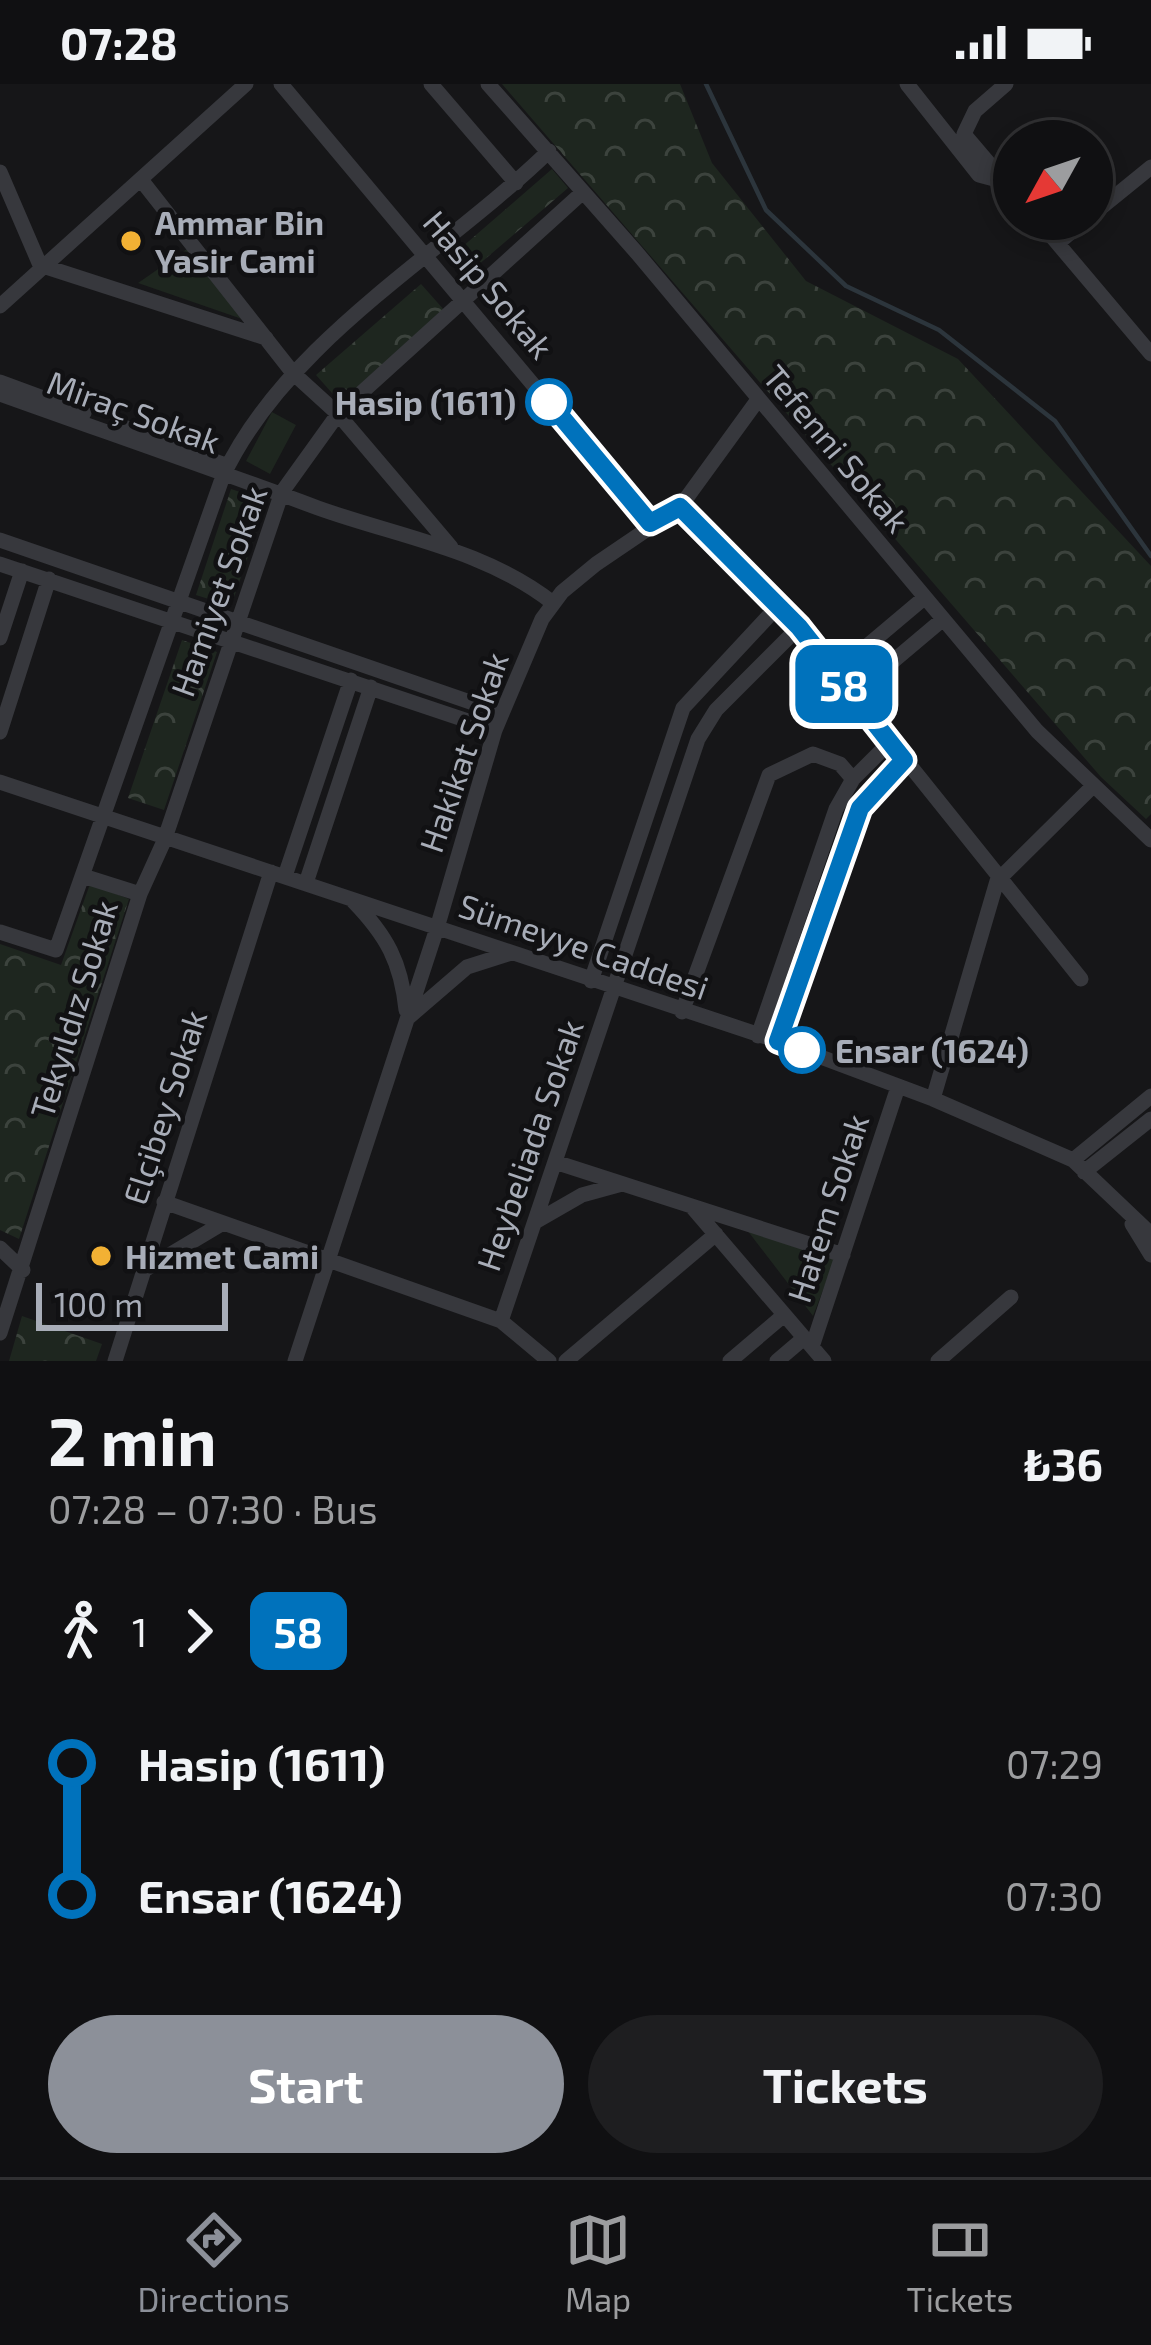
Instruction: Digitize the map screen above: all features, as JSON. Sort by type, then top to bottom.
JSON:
[{"type":"street","points":[[0,306],[40,265],[142,182],[246,84]]},
{"type":"street","name":"Hasip Sokak","points":[[281,84],[650,523]]},
{"type":"street","points":[[431,84],[516,183]]},
{"type":"street","name":"Tefenni Sokak","points":[[488,84],[942,620],[1091,787],[1119,804],[1151,840]]},
{"type":"street","points":[[907,84],[979,175],[993,181]]},
{"type":"street","points":[[993,169],[964,134],[975,111],[1006,84]]},
{"type":"street","points":[[0,932],[56,950],[226,471],[293,373],[549,151]]},
{"type":"street","points":[[1113,198],[1151,167]]},
{"type":"street","points":[[0,172],[40,265],[266,338]]},
{"type":"street","name":"Miraç Sokak","points":[[142,182],[293,373],[338,414],[453,549]]},
{"type":"street","name":"Hamiyet Sokak","points":[[164,841],[282,491],[338,414],[584,192]]},
{"type":"street","points":[[1055,240],[1149,348]]},
{"type":"street","points":[[1058,243],[1062,240]]},
{"type":"street","points":[[0,382],[226,471]]},
{"type":"street","name":"Miraç Sokak","points":[[0,394],[453,549],[526,582],[554,603]]},
{"type":"street","name":"Hakikat Sokak","points":[[295,1361],[499,722],[554,603],[650,523],[680,507],[757,401]]},
{"type":"street","points":[[680,507],[799,627],[997,881],[1081,979]]},
{"type":"street","points":[[0,540],[238,620],[499,722]]},
{"type":"street","points":[[0,732],[38,553]]},
{"type":"street","points":[[0,564],[371,687],[499,722]]},
{"type":"street","points":[[0,638],[36,575]]},
{"type":"street","points":[[835,673],[924,598]]},
{"type":"street","name":"Heybeliada Sokak","points":[[590,981],[683,708],[778,604]]},
{"type":"street","points":[[853,695],[942,620]]},
{"type":"street","name":"Heybeliada Sokak","points":[[501,1321],[698,739],[716,710],[799,627]]},
{"type":"street","name":"Elçibey Sokak","points":[[115,1361],[164,1202],[351,680]]},
{"type":"street","points":[[306,883],[371,687]]},
{"type":"street","points":[[758,1036],[836,809],[854,778],[890,743]]},
{"type":"street","points":[[682,1012],[769,776],[813,754],[840,764],[854,778]]},
{"type":"street","points":[[778,1041],[860,808],[904,760]]},
{"type":"street","name":"Sümeyye Caddesi","points":[[0,782],[164,841],[349,897],[778,1041],[933,1099],[1079,1166],[1151,1234]]},
{"type":"street","points":[[933,1099],[997,881],[1091,787]]},
{"type":"street","name":"Tekyıldız Sokak","points":[[0,1334],[140,894],[164,841]]},
{"type":"street","points":[[83,876],[140,894]]},
{"type":"street","points":[[349,897],[390,943],[402,970],[407,1019]]},
{"type":"street","points":[[407,1019],[467,967],[509,954]]},
{"type":"street","name":"Hatem Sokak","points":[[808,1342],[843,1255],[898,1087]]},
{"type":"street","points":[[1079,1166],[1151,1096]]},
{"type":"street","points":[[1079,1166],[1151,1119]]},
{"type":"street","points":[[555,1162],[843,1255]]},
{"type":"street","points":[[535,1222],[582,1195],[624,1183]]},
{"type":"street","points":[[164,1202],[501,1321],[549,1361]]},
{"type":"street","points":[[691,1205],[824,1361]]},
{"type":"street","name":"Sümeyye Caddesi","points":[[1125,1211],[1151,1255]]},
{"type":"street","points":[[146,1269],[223,1223]]},
{"type":"street","points":[[566,1361],[716,1234]]},
{"type":"street","points":[[0,1248],[23,1270]]},
{"type":"street","points":[[938,1361],[1011,1297]]},
{"type":"street","points":[[730,1361],[784,1315]]},
{"type":"street","points":[[777,1361],[808,1342]]},
{"type":"green space","points":[[502,84],[680,84],[712,163],[806,281],[958,359],[1151,566],[1151,814],[1146,819],[1101,777]]},
{"type":"green space","points":[[552,169],[568,188],[470,272],[454,254]]},
{"type":"green space","points":[[187,249],[242,319],[138,283]]},
{"type":"green space","points":[[421,284],[445,311],[340,402],[316,375]]},
{"type":"green space","points":[[272,412],[296,425],[270,474],[246,461]]},
{"type":"green space","points":[[231,489],[267,501],[231,606],[196,595]]},
{"type":"green space","points":[[182,640],[217,652],[164,810],[128,798]]},
{"type":"green space","points":[[90,884],[129,899],[19,1239],[0,1230],[0,944],[61,965]]},
{"type":"green space","points":[[747,1230],[835,1259],[813,1316]]},
{"type":"green space","points":[[22,1316],[102,1344],[96,1361],[9,1361]]},
{"type":"waterway","points":[[706,84],[766,210],[846,286],[939,330],[1055,421],[1151,556]]},
{"type":"bus line","name":"58","points":[[549,402],[650,523],[680,507],[770,595],[904,760],[860,808],[808,949],[778,1041],[802,1050]]},
{"type":"place","name":"Ammar Bin Yasir Cami","points":[[131,241]]},
{"type":"place","name":"Hasip (1611)","points":[[549,402]]},
{"type":"place","name":"Ensar (1624)","points":[[802,1050]]},
{"type":"place","name":"Hizmet Cami","points":[[101,1256]]}]
